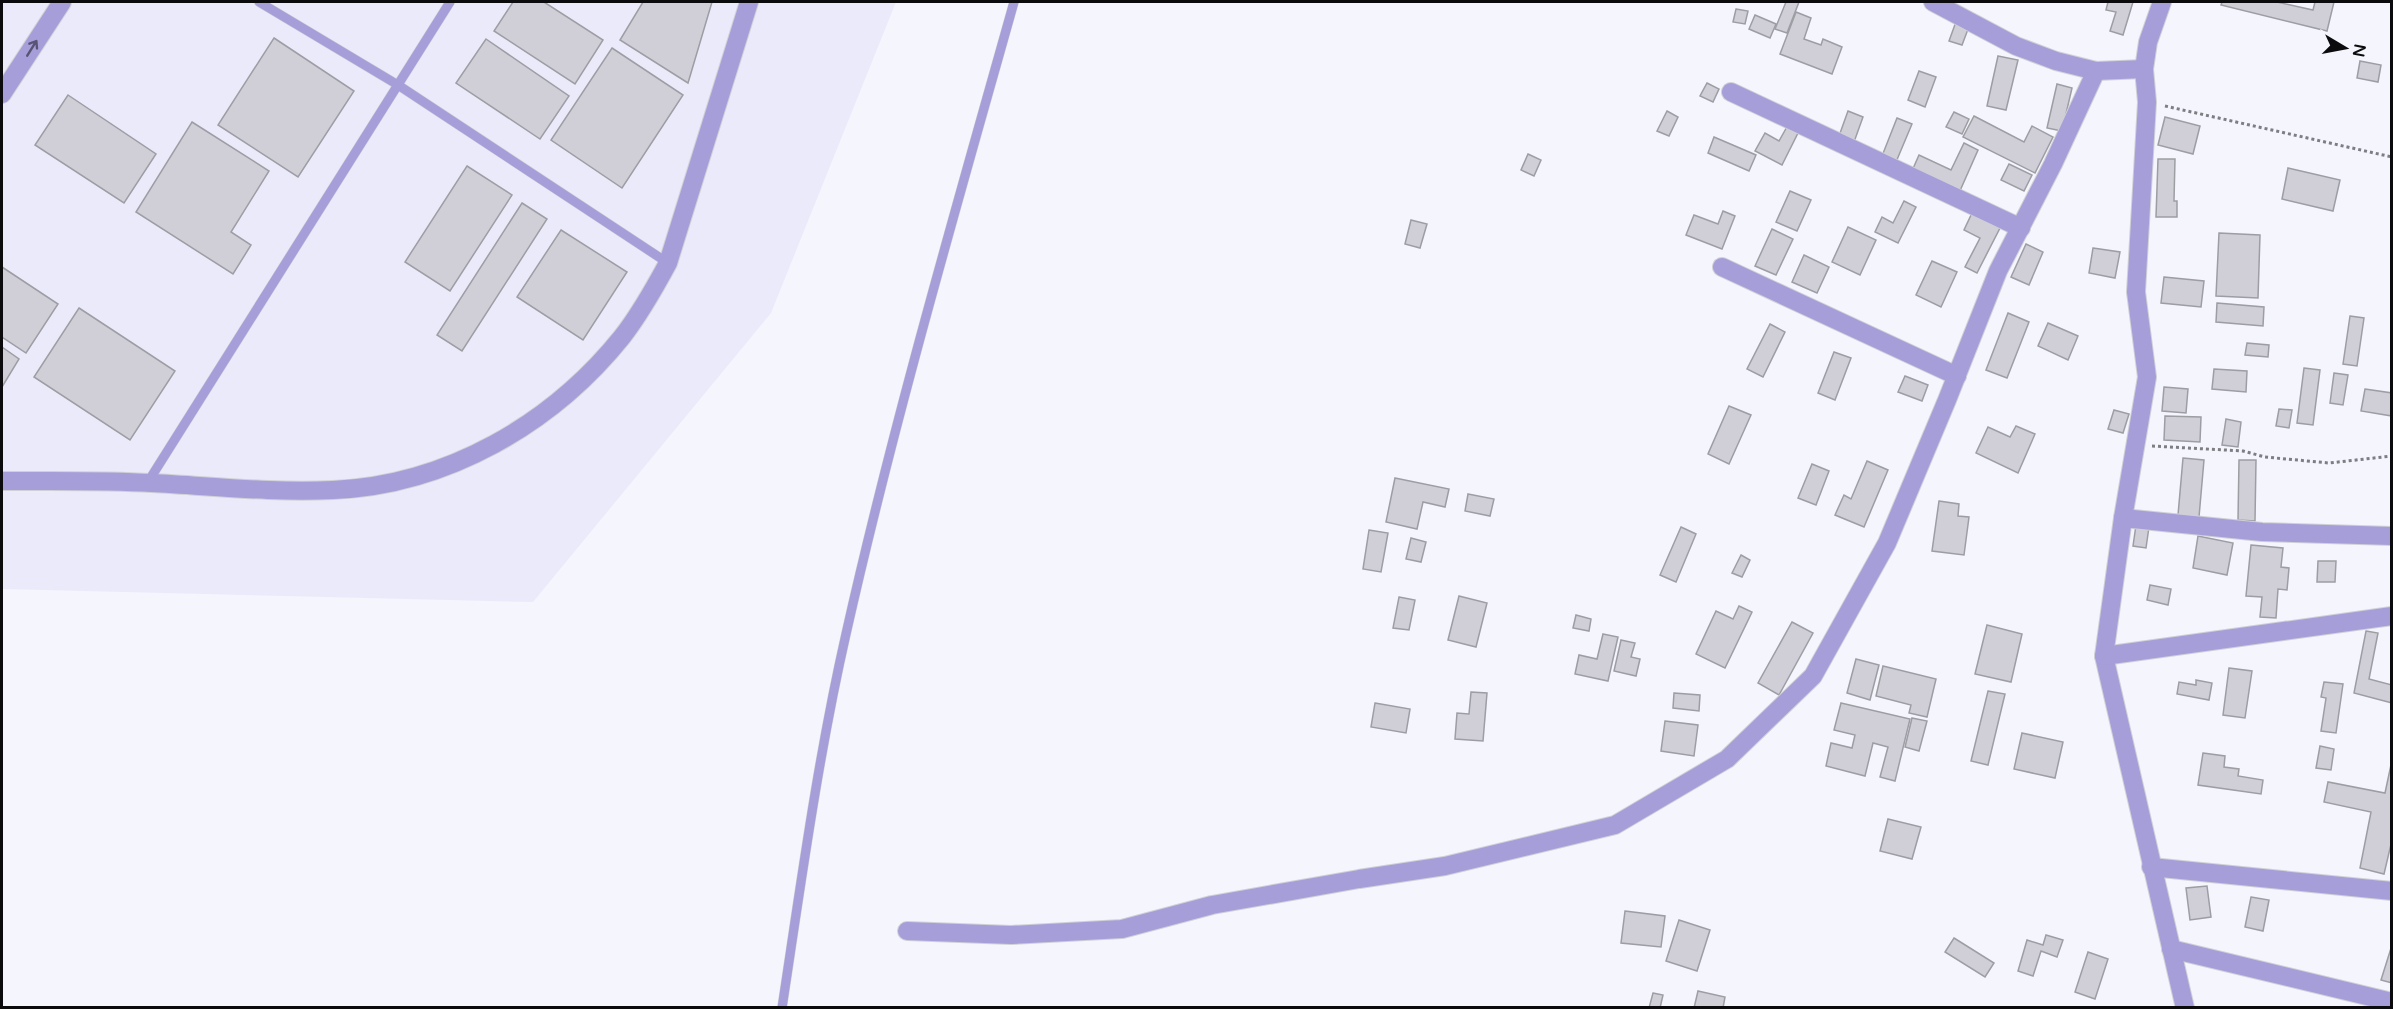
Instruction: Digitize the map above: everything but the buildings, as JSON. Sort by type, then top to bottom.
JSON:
[{"type":"street","points":[[2,94],[62,2]]},
{"type":"street","points":[[2,481],[148,483],[294,491],[336,490],[377,485],[418,475],[458,461],[532,422],[596,367],[648,300],[668,264],[749,2]]},
{"type":"street","points":[[1933,2],[2016,46],[2056,62],[2097,72],[2144,69]]},
{"type":"street","points":[[2162,2],[2148,42],[2144,69],[2147,102],[2136,292],[2147,377],[2123,518],[2104,657],[2185,1008]]},
{"type":"street","points":[[906,931],[1011,935],[1122,929],[1212,905],[1445,866],[1615,825],[1727,759],[1813,676],[1887,543],[1998,271],[2097,72]]},
{"type":"street","points":[[1731,92],[2020,228]]},
{"type":"street","points":[[1722,267],[1957,376]]},
{"type":"street","points":[[2123,518],[2262,532],[2391,536]]},
{"type":"street","points":[[2104,657],[2391,616]]},
{"type":"street","points":[[2151,867],[2391,891]]},
{"type":"street","points":[[2171,949],[2391,1002]]},
{"type":"lane","points":[[259,2],[398,85],[668,264]]},
{"type":"lane","points":[[148,483],[450,2]]},
{"type":"lane","points":[[782,1008],[824,742],[845,636],[914,360],[1014,2]]},
{"type":"path","points":[[2147,102],[2391,158]]},
{"type":"path","points":[[2136,446],[2243,451],[2265,457],[2329,463],[2391,456]]},
{"type":"shaded area","points":[[2,2],[896,2],[771,313],[533,602],[2,589]]}]
